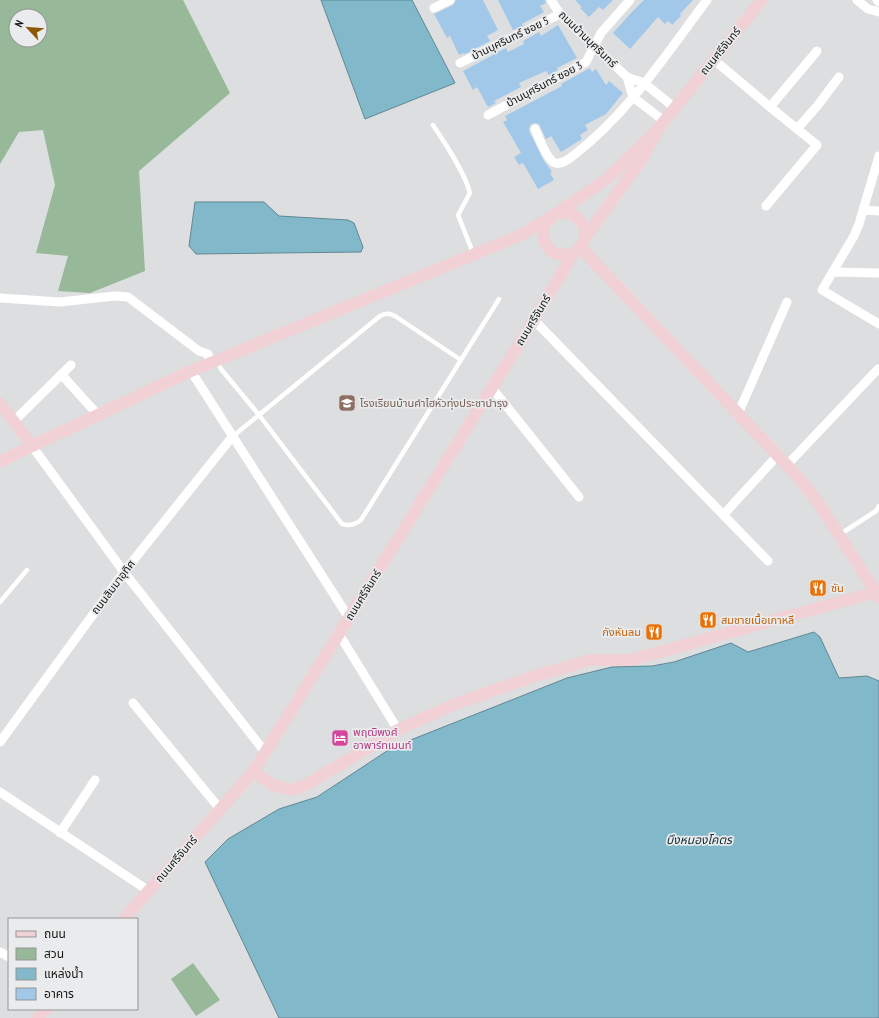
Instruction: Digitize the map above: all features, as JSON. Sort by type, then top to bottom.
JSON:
[{"type":"street","points":[[434,8],[450,0]]},
{"type":"street","name":"ถนนบ้านบุศรินทร์","points":[[552,0],[560,14],[593,47],[627,77]]},
{"type":"street","name":"บ้านบุศรินทร์ ซอย 3","points":[[488,115],[586,62],[601,33],[630,0]]},
{"type":"street","points":[[535,129],[550,159],[556,163],[563,163],[590,142],[633,97],[707,0]]},
{"type":"street","name":"ถนนศรีจันทร์","points":[[125,918],[253,772],[579,246],[644,156],[660,126],[762,0]]},
{"type":"street","points":[[858,0],[868,9],[879,12]]},
{"type":"street","name":"บ้านบุศรินทร์ ซอย 5","points":[[460,63],[560,14]]},
{"type":"street","points":[[770,107],[818,52]]},
{"type":"street","points":[[713,59],[817,145],[766,206]]},
{"type":"street","points":[[627,77],[644,83],[675,108]]},
{"type":"street","points":[[0,462],[191,371],[521,235],[553,216],[608,178],[660,126],[633,97],[627,77]]},
{"type":"street","points":[[797,129],[818,105],[839,77]]},
{"type":"street","points":[[879,156],[854,236],[822,290],[879,324]]},
{"type":"street","points":[[863,210],[879,211]]},
{"type":"street","points":[[521,235],[534,237],[557,254],[568,255],[579,246],[585,232],[583,226],[579,220],[567,213],[560,213],[553,216],[545,225],[543,237],[544,243]]},
{"type":"street","points":[[253,772],[273,785],[290,790],[304,786],[398,730],[455,704],[532,677],[590,660],[631,660],[877,595],[819,504],[778,455],[579,246]]},
{"type":"street","points":[[557,254],[560,265],[558,279]]},
{"type":"street","points":[[833,272],[879,273]]},
{"type":"street","points":[[0,298],[60,302],[115,296],[128,297],[199,351],[208,354],[214,362]]},
{"type":"street","points":[[738,414],[787,302]]},
{"type":"street","points":[[534,320],[768,561]]},
{"type":"street","points":[[13,422],[71,364]]},
{"type":"street","points":[[786,465],[878,369]]},
{"type":"street","points":[[191,371],[349,618]]},
{"type":"street","points":[[61,374],[98,415]]},
{"type":"street","points":[[492,388],[579,497]]},
{"type":"street","points":[[0,403],[124,572],[265,752]]},
{"type":"street","name":"ถนนสิมมาอุทิศ","points":[[0,742],[124,572],[232,437]]},
{"type":"street","points":[[724,514],[778,455]]},
{"type":"street","points":[[339,634],[398,730]]},
{"type":"street","points":[[133,703],[220,809]]},
{"type":"street","points":[[60,833],[95,780]]},
{"type":"street","points":[[0,792],[149,891]]},
{"type":"street","points":[[38,1018],[45,1010]]},
{"type":"lane","points":[[433,125],[468,186],[470,193],[458,215],[473,255]]},
{"type":"lane","points":[[214,362],[258,415],[342,524],[349,526],[354,525],[361,520],[499,299]]},
{"type":"lane","points":[[232,437],[385,313],[391,313],[461,360]]},
{"type":"lane","points":[[839,535],[877,512],[879,506]]},
{"type":"lane","points":[[0,602],[27,570]]},
{"type":"green space","points":[[0,0],[183,0],[230,93],[139,171],[145,271],[90,293],[58,291],[68,256],[36,253],[55,185],[43,130],[19,132],[0,164]]},
{"type":"green space","points":[[193,963],[220,1000],[196,1016],[171,979]]},
{"type":"water","points":[[321,0],[412,0],[455,83],[365,119]]},
{"type":"water","points":[[195,202],[264,202],[279,216],[348,220],[354,223],[363,247],[361,252],[196,254],[189,246]]},
{"type":"water","name":"บึงหนองโคตร","points":[[814,632],[820,637],[839,678],[867,676],[879,681],[879,1018],[279,1018],[205,862],[228,839],[279,809],[317,797],[393,747],[567,678],[612,667],[652,666],[674,662],[731,643],[748,652]]},
{"type":"building","points":[[456,0],[483,0],[498,30],[487,36],[490,41],[465,54],[459,55],[450,36],[447,38],[434,14],[453,5]]},
{"type":"building","points":[[498,0],[545,0],[546,3],[540,6],[544,12],[522,24],[523,26],[513,30]]},
{"type":"building","points":[[575,0],[613,0],[603,10],[599,7],[589,17],[580,8],[582,7]]},
{"type":"building","points":[[644,0],[693,0],[672,25],[668,21],[665,24],[658,17],[630,49],[613,33]]},
{"type":"building","points":[[558,25],[577,58],[557,68],[558,70],[549,75],[546,71],[519,83],[521,87],[494,101],[496,103],[488,107],[477,87],[473,90],[463,71],[506,48],[508,52],[524,44],[523,41],[539,32],[541,36]]},
{"type":"building","points":[[590,68],[592,72],[596,69],[606,85],[609,81],[623,93],[606,114],[585,125],[588,130],[580,135],[582,139],[561,152],[551,136],[546,139],[539,124],[535,123],[530,125],[529,131],[544,161],[552,172],[550,173],[554,180],[538,189],[523,163],[519,165],[514,157],[521,153],[503,122],[507,120],[505,116],[562,86],[561,84]]},
{"type":"place","name":"โรงเรียนบ้านคำไฮหัวทุ่งประชาบำรุง","points":[[347,403]]},
{"type":"place","name":"ซัน","points":[[818,588]]},
{"type":"place","name":"สมชายเนื้อเกาหลี","points":[[708,620]]},
{"type":"place","name":"กังหันลม","points":[[654,632]]},
{"type":"place","name":"พฤฒิพงศ์ อาพาร์ทเมนท์","points":[[340,738]]}]
